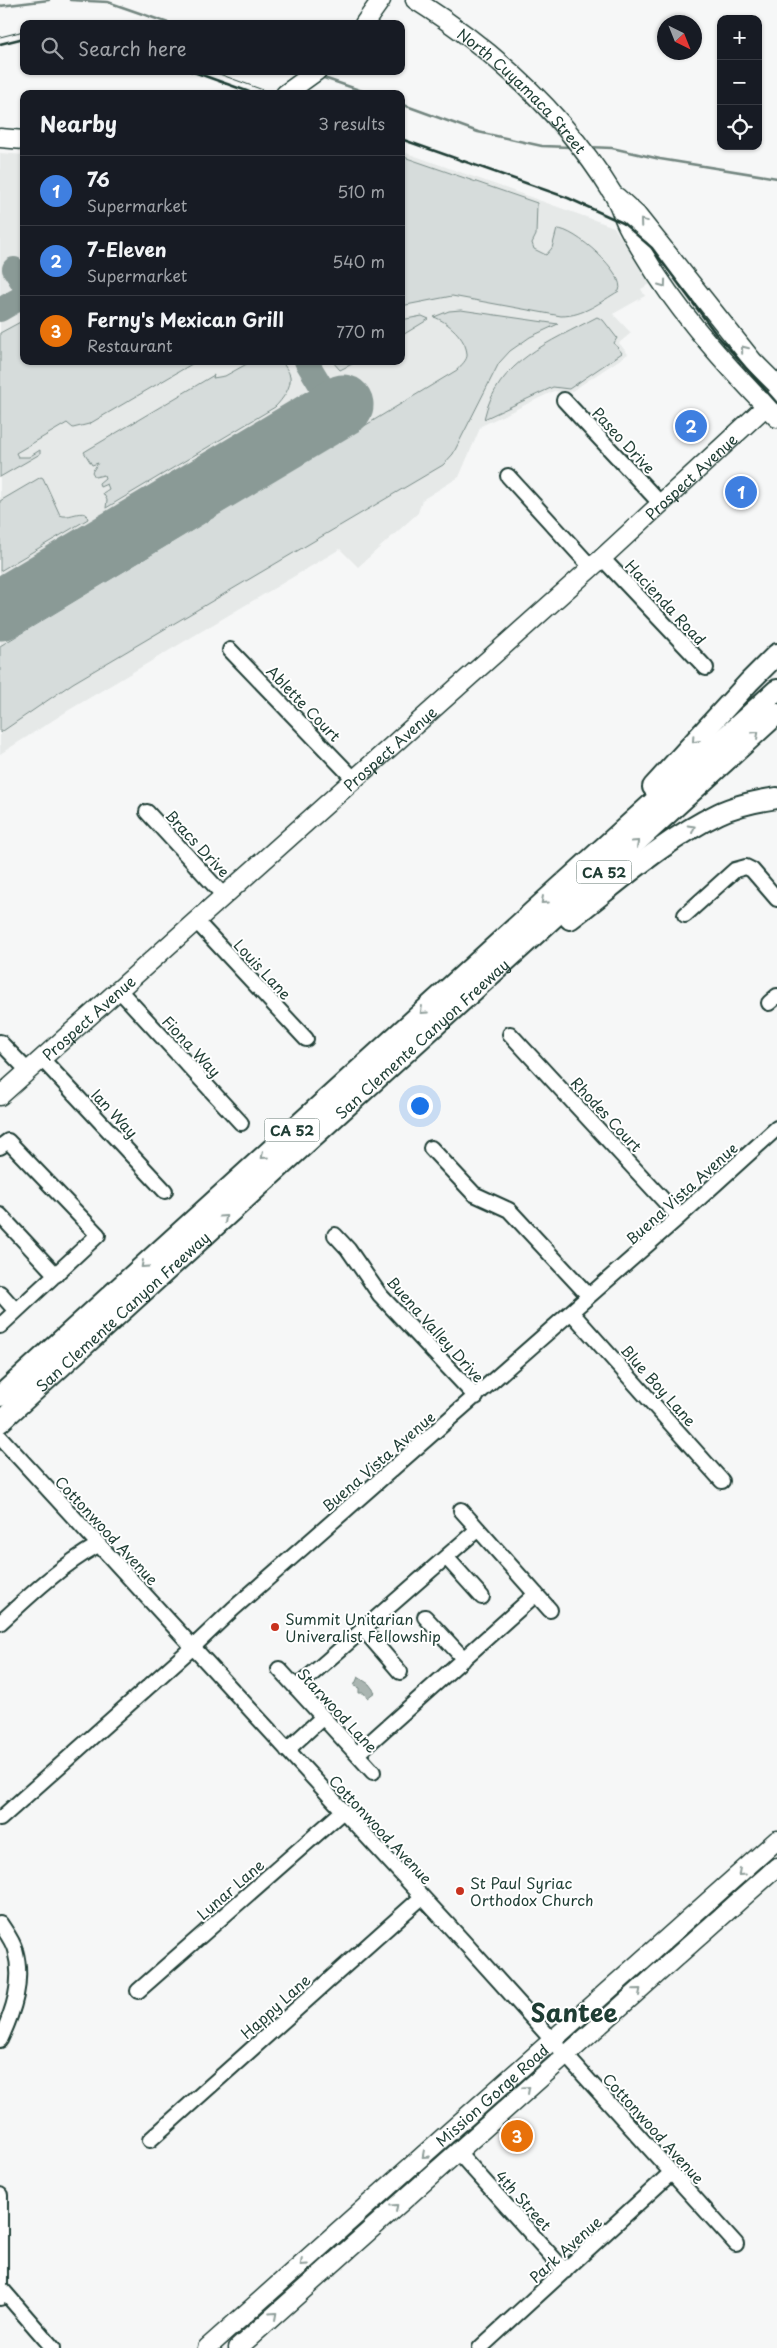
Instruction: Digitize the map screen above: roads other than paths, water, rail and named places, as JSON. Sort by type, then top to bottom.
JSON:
[{"type":"highway","points":[[580,869],[695,740],[777,654]]},
{"type":"highway","name":"San Clemente Canyon Freeway","points":[[0,1422],[8,1397],[580,869],[777,690]]},
{"type":"highway","name":"San Clemente Canyon Freeway","points":[[8,1397],[432,1029],[777,714]]},
{"type":"highway","points":[[432,1029],[522,955],[686,831],[719,813],[755,801],[777,798]]},
{"type":"main road","points":[[367,20],[381,0]]},
{"type":"main road","name":"North Cuyamaca Street","points":[[415,0],[482,47],[515,75],[568,130],[615,196],[630,231],[661,281],[729,367],[773,407]]},
{"type":"main road","points":[[291,90],[311,75]]},
{"type":"main road","points":[[0,138],[20,140]]},
{"type":"main road","name":"North Cuyamaca Street","points":[[615,196],[637,215],[753,361],[777,385]]},
{"type":"main road","name":"Prospect Avenue","points":[[0,1096],[197,922],[660,503],[773,407]]},
{"type":"main road","name":"Mission Gorge Road","points":[[207,2348],[777,1840]]},
{"type":"main road","name":"Mission Gorge Road","points":[[237,2348],[777,1868]]},
{"type":"street","name":"Paseo Drive","points":[[564,400],[660,503]]},
{"type":"street","name":"Hacienda Road","points":[[508,476],[706,668]]},
{"type":"street","name":"Ablette Court","points":[[230,650],[354,779]]},
{"type":"street","name":"Bracs Drive","points":[[147,812],[224,896]]},
{"type":"street","points":[[685,915],[735,870],[746,867],[752,870],[777,899]]},
{"type":"street","name":"Louis Lane","points":[[197,922],[306,1039]]},
{"type":"street","name":"Fiona Way","points":[[118,990],[241,1123]]},
{"type":"street","name":"Rhodes Court","points":[[510,1034],[679,1217]]},
{"type":"street","points":[[0,1042],[28,1071]]},
{"type":"street","name":"Ian Way","points":[[41,1058],[165,1191]]},
{"type":"street","name":"Buena Vista Avenue","points":[[0,1819],[233,1609],[476,1397],[777,1128]]},
{"type":"street","points":[[0,1148],[8,1141],[98,1236],[0,1326]]},
{"type":"street","points":[[432,1148],[474,1194],[509,1210],[589,1296]]},
{"type":"street","points":[[0,1215],[56,1275]]},
{"type":"street","name":"Buena Valley Drive","points":[[335,1235],[348,1249],[380,1295],[476,1397]]},
{"type":"street","points":[[0,1293],[16,1311]]},
{"type":"street","name":"Blue Boy Lane","points":[[572,1312],[722,1481]]},
{"type":"street","name":"Cottonwood Avenue","points":[[0,1437],[566,2054],[736,2244]]},
{"type":"street","points":[[461,1510],[550,1610]]},
{"type":"street","points":[[296,1688],[478,1529]]},
{"type":"street","points":[[0,1623],[26,1598],[81,1554],[98,1545]]},
{"type":"street","points":[[446,1557],[482,1597]]},
{"type":"street","points":[[357,1754],[536,1594]]},
{"type":"street","points":[[425,1617],[464,1659]]},
{"type":"street","points":[[364,1629],[400,1672]]},
{"type":"street","name":"Starwood Lane","points":[[279,1670],[373,1772]]},
{"type":"street","points":[[287,1750],[323,1717]]},
{"type":"street","name":"Lunar Lane","points":[[138,1991],[343,1811]]},
{"type":"street","name":"Happy Lane","points":[[150,2140],[422,1897]]},
{"type":"street","points":[[0,1923],[15,1949],[18,1971],[14,2007],[0,2040]]},
{"type":"street","name":"4th Street","points":[[457,2151],[565,2271]]},
{"type":"street","name":"Park Avenue","points":[[480,2348],[672,2173]]},
{"type":"street","points":[[0,2195],[1,2293],[53,2348]]},
{"type":"street","points":[[224,2333],[237,2348]]},
{"type":"waterway","points":[[0,6],[49,0]]},
{"type":"waterway","points":[[70,0],[108,2],[160,20]]},
{"type":"waterway","points":[[321,77],[359,90]]},
{"type":"waterway","points":[[405,105],[478,132],[542,146],[570,147]]},
{"type":"waterway","points":[[588,147],[612,148],[660,159],[777,178]]},
{"type":"tram line","points":[[0,37],[20,32]]},
{"type":"tram line","points":[[222,75],[263,90]]},
{"type":"railway","points":[[0,44],[20,39]]},
{"type":"railway","points":[[202,75],[244,90]]},
{"type":"railway","points":[[405,140],[568,198],[623,223],[652,248],[716,334],[777,403]]},
{"type":"place","name":"7-Eleven","points":[[691,426]]},
{"type":"place","name":"76","points":[[741,492]]},
{"type":"place","name":"Summit Unitarian Univeralist Fellowship","points":[[275,1627]]},
{"type":"place","name":"St Paul Syriac Orthodox Church","points":[[460,1891]]},
{"type":"place","name":"Ferny's Mexican Grill","points":[[517,2136]]},
{"type":"district","name":"Santee","points":[[574,2012]]}]
